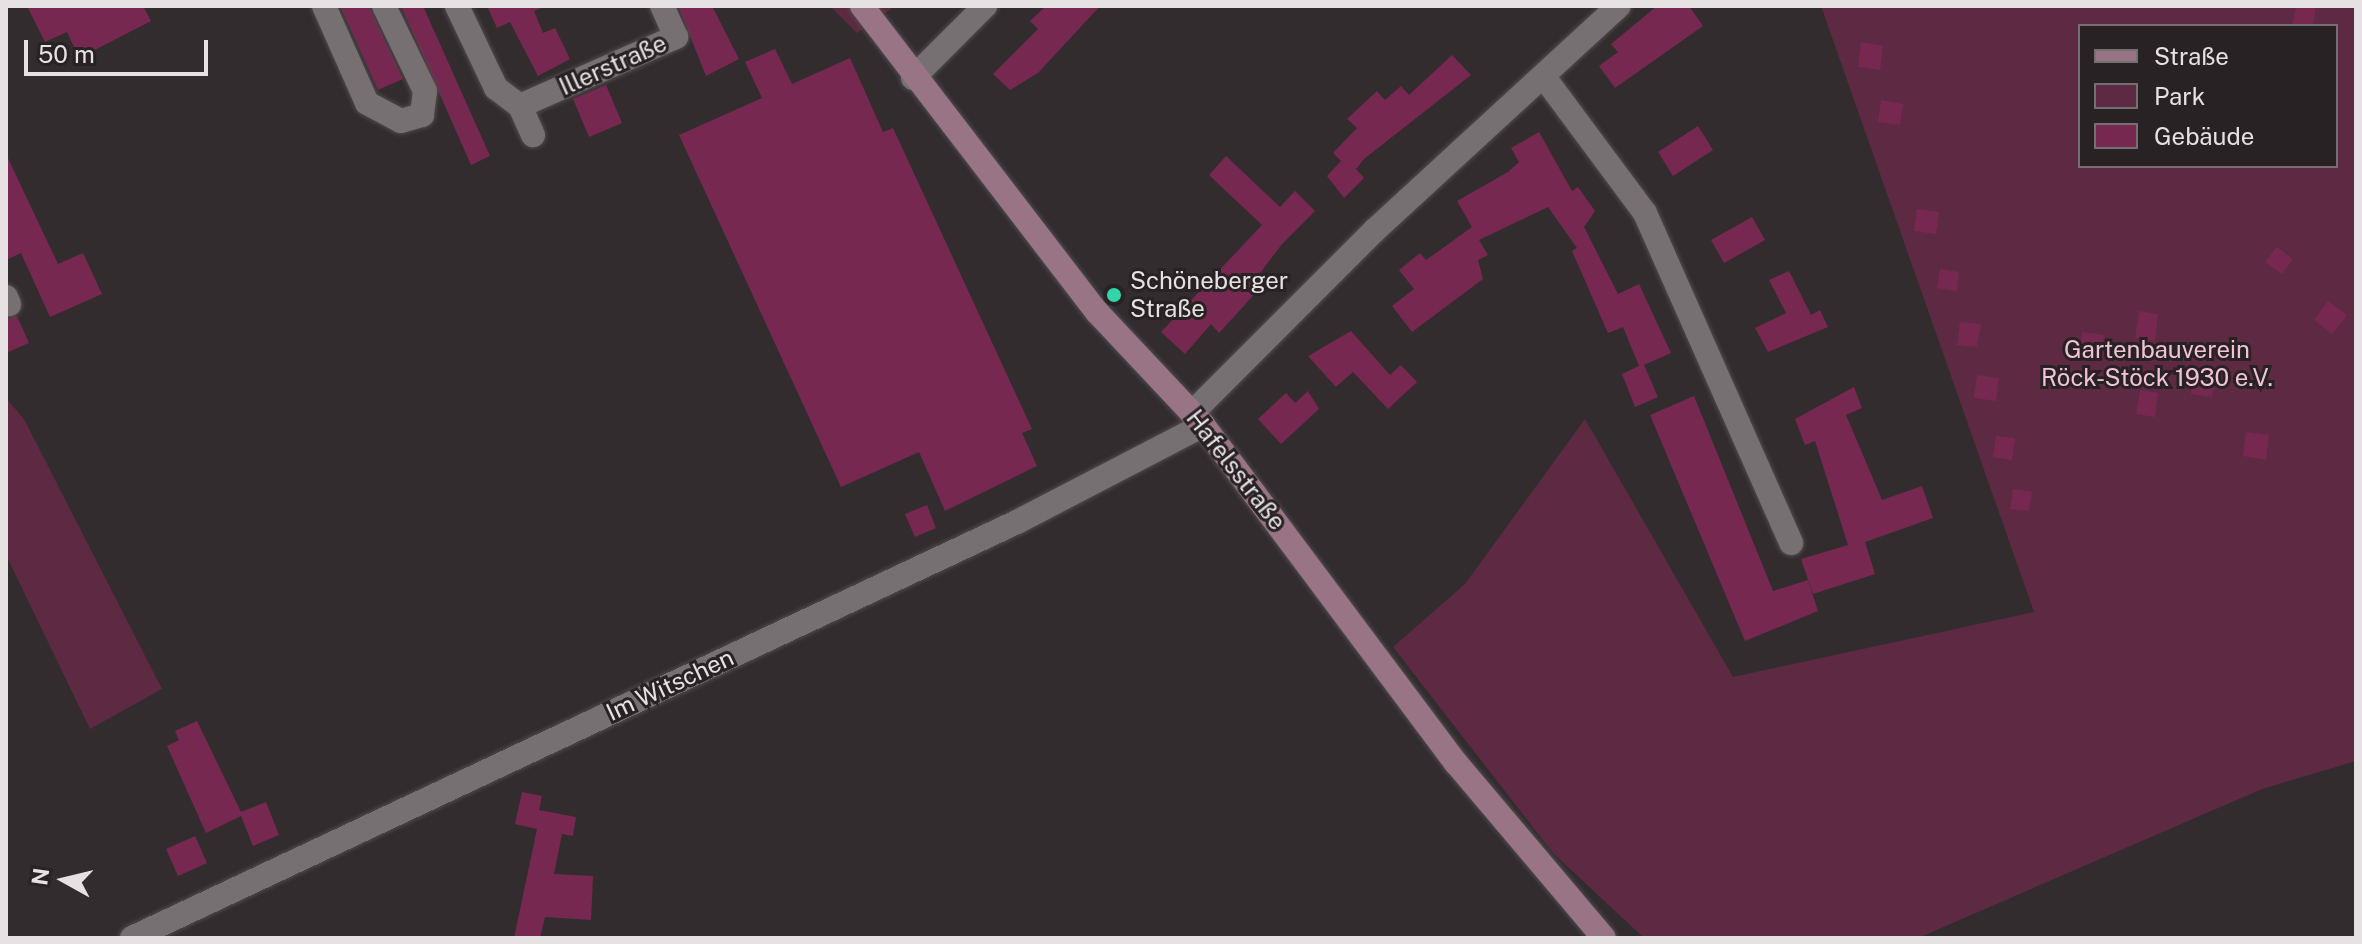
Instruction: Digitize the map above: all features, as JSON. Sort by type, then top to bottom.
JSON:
[{"type":"main road","name":"Hafelsstraße","points":[[862,6],[913,78],[1097,312],[1198,419],[1456,763],[1604,938]]},
{"type":"street","points":[[324,6],[367,103],[401,121],[422,115],[425,91],[384,6]]},
{"type":"street","points":[[457,6],[496,88],[520,106],[533,135]]},
{"type":"street","name":"Illerstraße","points":[[520,106],[676,37],[662,6]]},
{"type":"street","points":[[913,78],[985,6]]},
{"type":"street","points":[[1198,419],[1375,230],[1619,6]]},
{"type":"street","points":[[1544,77],[1645,213],[1791,543]]},
{"type":"street","name":"Im Witschen","points":[[132,938],[172,929],[1017,522],[1198,419]]},
{"type":"green space","points":[[830,6],[889,6],[891,9],[857,33]]},
{"type":"green space","name":"Gartenbauverein Röck-Stöck 1930 e.V.","points":[[1821,6],[2356,6],[2356,761],[2262,789],[1918,938],[1644,938],[1553,853],[1393,647],[1465,584],[1585,419],[1733,677],[2034,612]]},
{"type":"green space","points":[[6,398],[24,419],[162,689],[90,729],[6,555]]},
{"type":"building","points":[[27,6],[143,6],[151,21],[79,58],[67,32],[45,42]]},
{"type":"building","points":[[340,6],[369,6],[403,79],[378,90]]},
{"type":"building","points":[[401,6],[423,6],[490,156],[471,165]]},
{"type":"building","points":[[487,6],[546,6],[534,11],[543,33],[555,28],[570,59],[538,76],[510,22],[497,28]]},
{"type":"building","points":[[678,6],[712,6],[739,59],[706,76]]},
{"type":"building","points":[[1046,6],[1100,6],[1038,73],[1010,90],[993,74],[1038,29],[1030,21]]},
{"type":"building","points":[[1657,6],[1689,6],[1703,26],[1615,88],[1599,66],[1618,52],[1611,44]]},
{"type":"building","points":[[2296,6],[2316,6],[2313,24],[2292,24]]},
{"type":"building","points":[[1861,42],[1883,46],[1880,70],[1858,67]]},
{"type":"building","points":[[775,49],[792,84],[850,58],[883,132],[893,128],[1032,429],[1022,433],[1037,466],[945,511],[919,452],[841,487],[679,135],[762,98],[745,62]]},
{"type":"building","points":[[1452,55],[1471,75],[1364,159],[1356,169],[1364,178],[1344,198],[1327,176],[1341,161],[1333,153],[1357,128],[1347,119],[1377,91],[1385,100],[1401,86],[1409,95]]},
{"type":"building","points":[[606,85],[622,123],[589,137],[573,99]]},
{"type":"building","points":[[1881,100],[1903,104],[1900,125],[1878,122]]},
{"type":"building","points":[[1698,126],[1713,150],[1673,176],[1658,152]]},
{"type":"building","points":[[1539,132],[1572,191],[1578,187],[1595,211],[1584,227],[1618,294],[1639,284],[1671,353],[1644,365],[1658,397],[1635,407],[1622,374],[1639,366],[1623,327],[1608,333],[1572,251],[1577,248],[1548,207],[1479,240],[1488,255],[1478,260],[1483,279],[1412,332],[1392,306],[1414,289],[1399,270],[1420,253],[1426,260],[1472,227],[1457,201],[1508,172],[1519,162],[1511,148]]},
{"type":"building","points":[[6,154],[58,264],[83,253],[102,294],[50,317],[21,253],[6,260]]},
{"type":"building","points":[[1226,156],[1280,207],[1295,191],[1315,211],[1282,244],[1257,277],[1264,283],[1242,308],[1219,333],[1211,324],[1185,354],[1161,332],[1262,225],[1209,175]]},
{"type":"building","points":[[1917,209],[1939,212],[1936,234],[1914,231]]},
{"type":"building","points":[[1752,217],[1765,240],[1724,263],[1711,240]]},
{"type":"building","points":[[2277,247],[2293,259],[2282,274],[2265,262]]},
{"type":"building","points":[[1940,269],[1959,272],[1957,291],[1937,288]]},
{"type":"building","points":[[1789,271],[1811,315],[1820,310],[1828,327],[1768,352],[1755,328],[1786,313],[1769,280]]},
{"type":"building","points":[[2328,301],[2347,315],[2332,334],[2314,320]]},
{"type":"building","points":[[2139,311],[2158,314],[2155,341],[2135,338]]},
{"type":"building","points":[[17,316],[29,343],[6,353],[6,319]]},
{"type":"building","points":[[1960,322],[1981,324],[1977,347],[1957,345]]},
{"type":"building","points":[[1351,331],[1390,375],[1401,365],[1417,382],[1388,409],[1353,372],[1336,387],[1308,356]]},
{"type":"building","points":[[2082,332],[2104,335],[2101,357],[2079,353]]},
{"type":"building","points":[[2194,370],[2216,373],[2212,397],[2191,394]]},
{"type":"building","points":[[1977,375],[1999,378],[1996,401],[1974,398]]},
{"type":"building","points":[[1854,387],[1862,408],[1846,415],[1882,500],[1922,486],[1933,518],[1865,542],[1875,574],[1813,594],[1801,559],[1848,545],[1815,441],[1805,445],[1795,419]]},
{"type":"building","points":[[2140,390],[2158,393],[2155,417],[2136,414]]},
{"type":"building","points":[[1308,391],[1319,409],[1281,444],[1258,419],[1286,393],[1295,403]]},
{"type":"building","points":[[1694,396],[1773,591],[1808,580],[1818,611],[1745,641],[1650,415]]},
{"type":"building","points":[[2246,432],[2269,435],[2266,460],[2243,456]]},
{"type":"building","points":[[1996,436],[2015,438],[2012,460],[1993,457]]},
{"type":"building","points":[[2013,489],[2032,492],[2029,511],[2010,509]]},
{"type":"building","points":[[927,505],[936,528],[915,537],[905,514]]},
{"type":"building","points":[[197,721],[241,812],[266,802],[279,835],[253,846],[241,816],[206,833],[167,746],[179,740],[175,731]]},
{"type":"building","points":[[522,792],[542,796],[539,810],[576,817],[573,836],[562,834],[554,874],[593,876],[591,920],[545,917],[540,938],[514,938],[537,829],[515,824]]},
{"type":"building","points":[[195,836],[207,863],[178,876],[166,849]]},
{"type":"place","name":"Schöneberger Straße","points":[[1114,295]]}]
